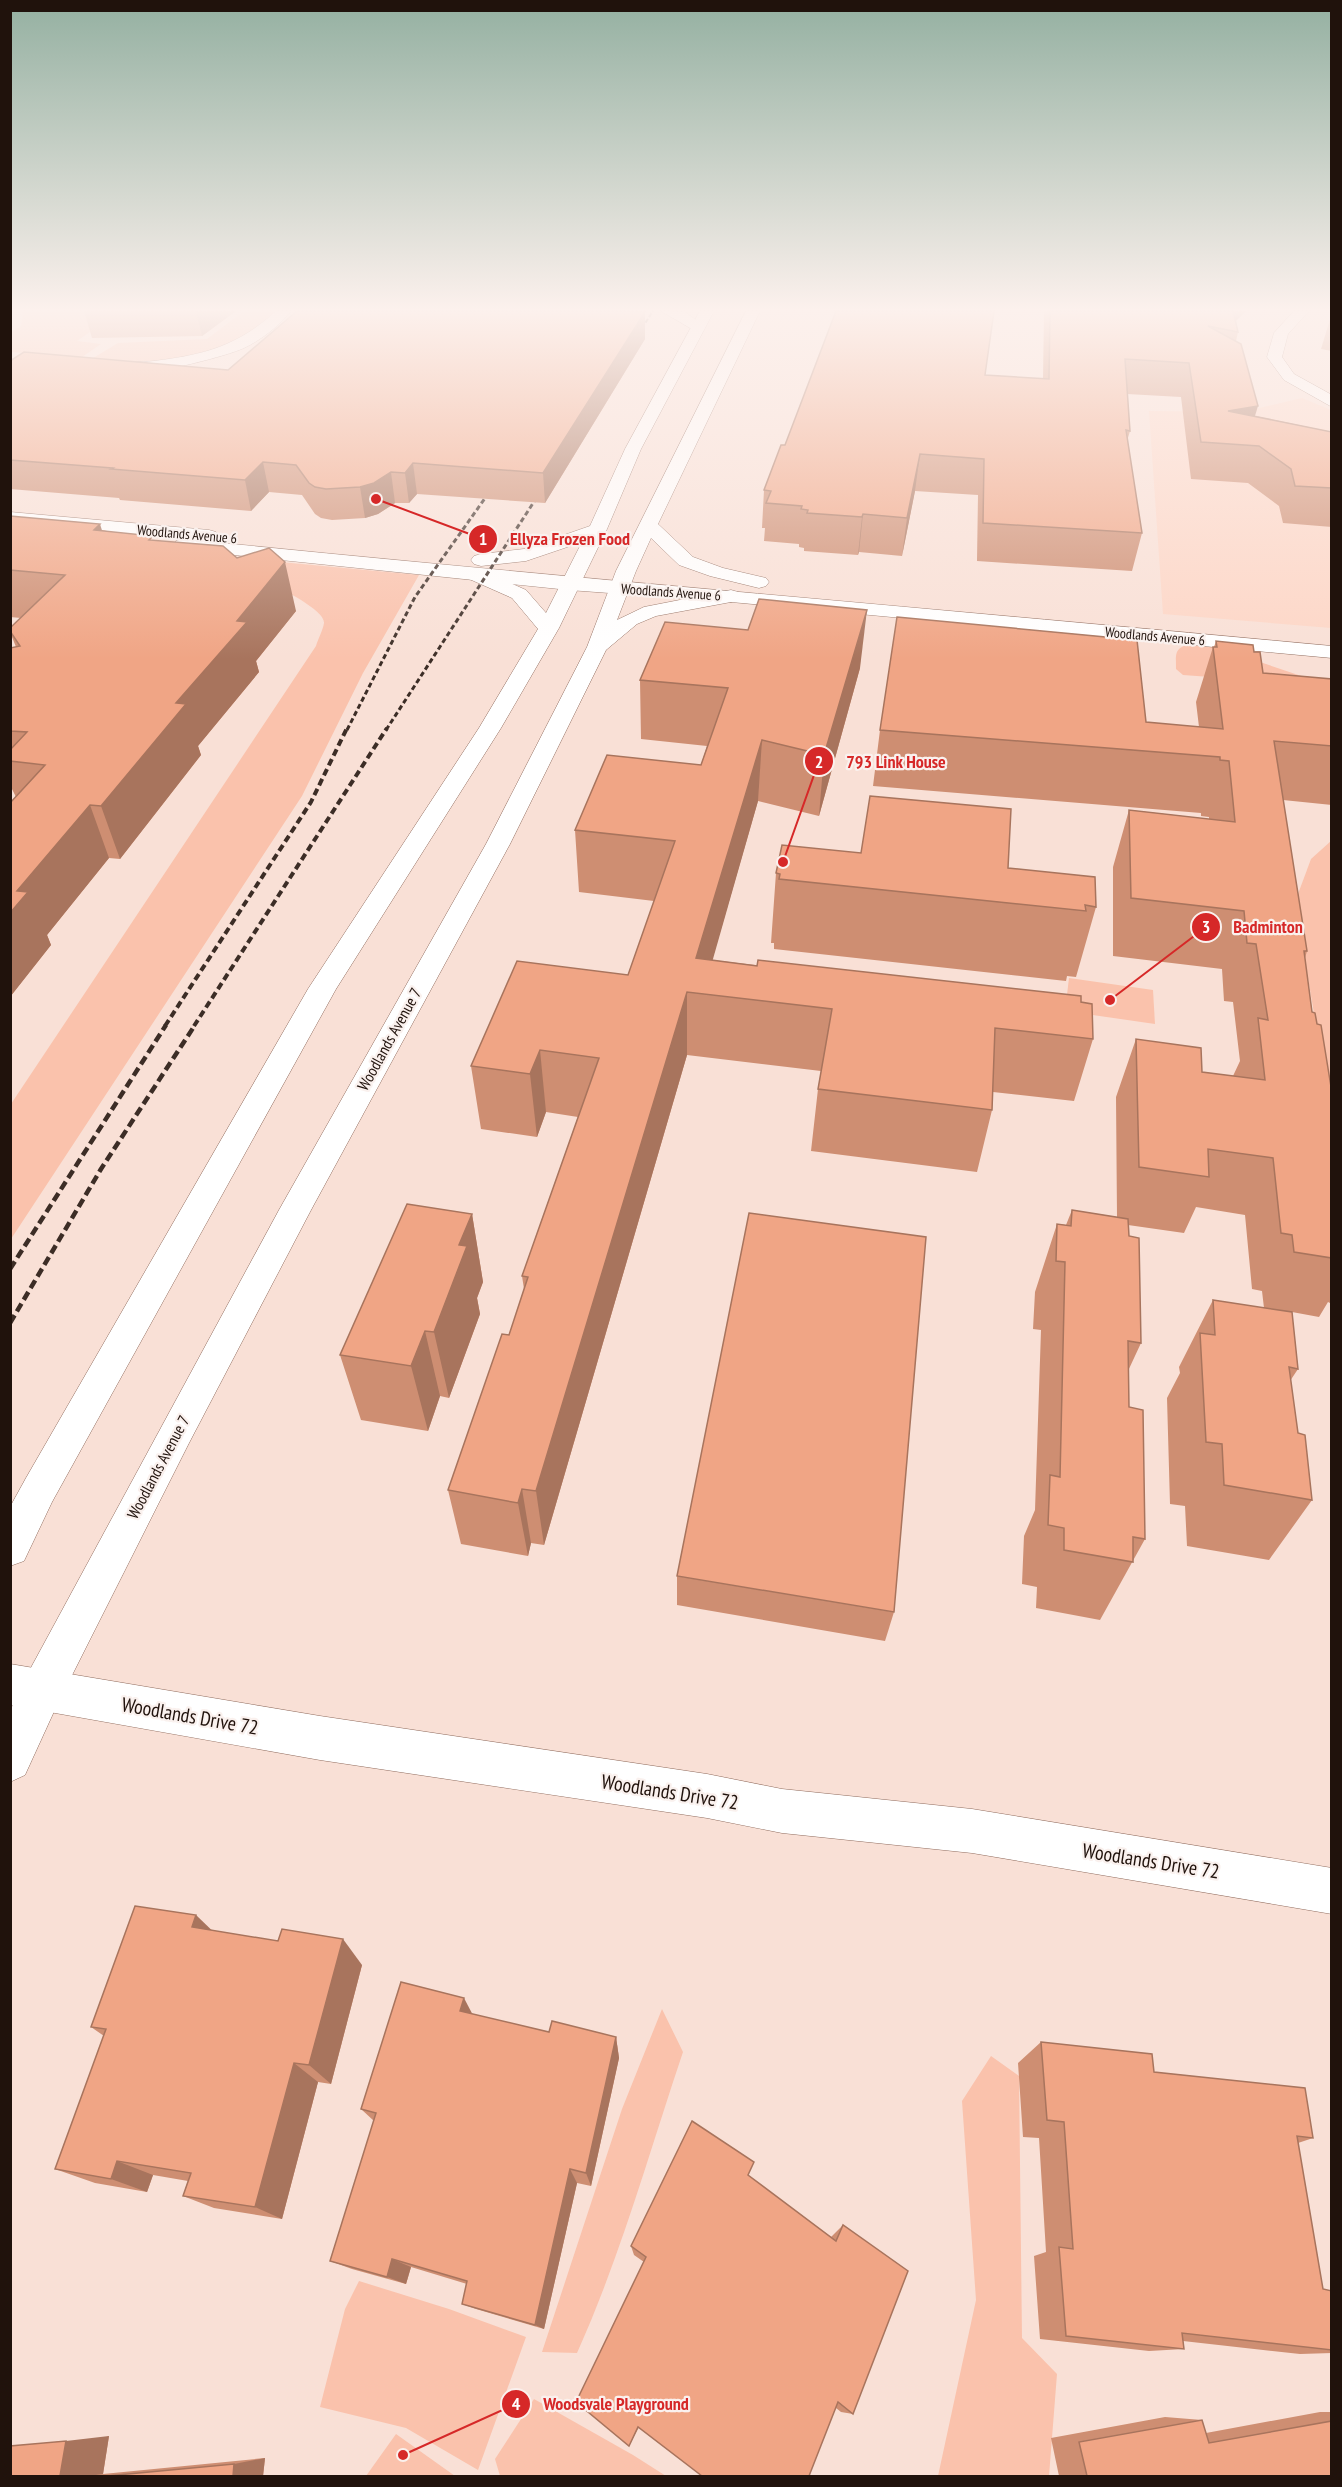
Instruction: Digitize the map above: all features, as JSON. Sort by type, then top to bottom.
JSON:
[{"type":"main road","points":[[10,1548],[39,1490],[322,989],[477,748],[549,628],[645,427]]},
{"type":"main road","name":"Woodlands Avenue 7","points":[[10,1760],[26,1687],[498,844],[597,647],[623,580],[697,427]]},
{"type":"main road","name":"Woodlands Avenue 6","points":[[10,517],[478,567]]},
{"type":"main road","points":[[649,526],[686,561],[717,572],[759,582]]},
{"type":"main road","name":"Woodlands Avenue 6","points":[[10,528],[623,580],[759,582],[1332,634]]},
{"type":"main road","points":[[478,567],[550,548],[598,529]]},
{"type":"main road","points":[[478,567],[519,594],[549,628]]},
{"type":"main road","name":"Woodlands Avenue 6","points":[[623,580],[730,596],[1332,652]]},
{"type":"main road","points":[[597,647],[630,620],[651,612],[730,596]]},
{"type":"main road","name":"Woodlands Drive 72","points":[[26,1687],[320,1738],[707,1796],[782,1811],[972,1831],[1332,1891]]},
{"type":"shaded area","points":[[1150,427],[1331,427],[1331,628],[1163,614]]},
{"type":"shaded area","points":[[226,557],[419,575],[363,673],[302,796],[11,1239],[11,1104],[316,646],[324,623],[318,612],[310,606],[270,583],[11,560]]},
{"type":"shaded area","points":[[1191,643],[1242,647],[1242,656],[1331,686],[1183,675],[1176,669],[1176,655],[1181,647]]},
{"type":"shaded area","points":[[1331,841],[1331,1113],[1295,902],[1311,859]]},
{"type":"shaded area","points":[[1069,978],[1153,990],[1155,1024],[1065,1011]]},
{"type":"shaded area","points":[[662,2009],[683,2052],[634,2204],[577,2353],[542,2352],[622,2109]]},
{"type":"shaded area","points":[[991,2056],[1019,2076],[1022,2338],[1057,2374],[1049,2476],[938,2476],[976,2300],[962,2101]]},
{"type":"shaded area","points":[[359,2281],[449,2309],[526,2337],[478,2470],[406,2428],[320,2407],[345,2309]]},
{"type":"shaded area","points":[[534,2399],[666,2476],[500,2476],[495,2459]]},
{"type":"shaded area","points":[[396,2434],[455,2476],[366,2476]]},
{"type":"building","points":[[10,427],[572,427],[543,473],[413,463],[405,473],[391,472],[374,483],[360,487],[326,489],[309,483],[296,465],[263,462],[245,480],[10,460]]},
{"type":"building","points":[[792,427],[1130,427],[1130,431],[1126,430],[1142,533],[983,523],[984,459],[920,454],[907,518],[807,513],[808,510],[801,509],[802,506],[766,503],[771,491],[764,490],[781,445],[785,445]]},
{"type":"building","points":[[1199,427],[1308,427],[1332,432],[1332,488],[1295,486],[1291,469],[1259,446],[1201,442]]},
{"type":"building","points":[[10,516],[100,524],[94,530],[153,536],[149,540],[223,546],[237,558],[269,548],[285,562],[237,621],[247,622],[176,703],[186,704],[101,806],[90,805],[17,891],[28,892],[10,913],[10,803],[45,765],[10,761],[10,750],[27,732],[10,731],[10,648],[20,646],[10,628],[65,575],[10,570]]},
{"type":"building","points":[[759,599],[867,610],[824,755],[762,740],[696,958],[757,966],[758,960],[1081,996],[1081,1002],[1092,1004],[1093,1039],[995,1028],[992,1110],[818,1089],[832,1009],[687,992],[536,1491],[522,1489],[518,1503],[448,1490],[502,1334],[509,1335],[528,1277],[522,1276],[599,1058],[540,1050],[530,1074],[471,1066],[517,961],[628,975],[675,841],[575,830],[607,755],[701,765],[728,688],[640,680],[665,622],[748,630]]},
{"type":"building","points":[[897,617],[1137,640],[1146,722],[1223,729],[1213,647],[1217,647],[1216,641],[1253,645],[1254,652],[1260,652],[1263,673],[1332,679],[1332,746],[1274,741],[1307,951],[1304,951],[1312,1012],[1315,1013],[1317,1024],[1321,1025],[1332,1093],[1332,1258],[1294,1252],[1292,1235],[1281,1233],[1273,1158],[1208,1149],[1209,1177],[1139,1167],[1136,1039],[1201,1048],[1202,1072],[1265,1080],[1258,1018],[1268,1020],[1256,944],[1247,943],[1244,911],[1131,898],[1129,810],[1235,822],[1229,761],[1220,760],[1220,757],[880,730]]},
{"type":"building","points":[[870,796],[1011,809],[1008,868],[1095,877],[1096,907],[1085,905],[1086,911],[779,879],[780,874],[776,873],[782,845],[861,853]]},
{"type":"building","points":[[407,1204],[472,1214],[459,1245],[467,1246],[434,1332],[425,1331],[411,1366],[340,1355]]},
{"type":"building","points":[[1072,1210],[1128,1219],[1129,1236],[1139,1238],[1141,1343],[1128,1341],[1129,1407],[1143,1410],[1145,1539],[1133,1537],[1133,1562],[1064,1550],[1064,1528],[1048,1525],[1050,1475],[1060,1477],[1065,1262],[1056,1261],[1057,1224],[1071,1226]]},
{"type":"building","points":[[749,1213],[926,1237],[894,1612],[677,1576]]},
{"type":"building","points":[[1213,1300],[1292,1312],[1298,1369],[1289,1367],[1298,1433],[1305,1435],[1312,1500],[1224,1485],[1222,1444],[1206,1442],[1200,1333],[1215,1335]]},
{"type":"building","points":[[135,1906],[196,1915],[192,1927],[278,1941],[282,1929],[343,1939],[309,2065],[294,2063],[255,2207],[183,2196],[191,2173],[117,2161],[111,2179],[55,2169],[106,2029],[91,2027]]},
{"type":"building","points":[[401,1982],[464,1998],[460,2011],[549,2032],[552,2021],[616,2037],[586,2173],[570,2169],[535,2325],[462,2304],[467,2281],[392,2259],[387,2277],[330,2261],[376,2113],[361,2109]]},
{"type":"building","points":[[1041,2042],[1152,2054],[1154,2072],[1305,2088],[1313,2138],[1297,2136],[1323,2289],[1332,2291],[1332,2350],[1182,2333],[1184,2349],[1066,2336],[1059,2247],[1073,2249],[1064,2122],[1047,2120]]},
{"type":"building","points":[[692,2121],[754,2162],[748,2175],[836,2241],[843,2225],[908,2271],[853,2414],[838,2402],[809,2476],[702,2476],[638,2427],[629,2446],[576,2402],[646,2257],[631,2246]]},
{"type":"building","points":[[1202,2420],[1209,2443],[1332,2421],[1332,2476],[1087,2476],[1079,2442]]},
{"type":"building","points":[[66,2441],[60,2476],[10,2476],[10,2446]]},
{"type":"building","points":[[234,2464],[233,2476],[107,2476]]},
{"type":"railway","points":[[487,496],[494,486]]},
{"type":"railway","points":[[538,496],[542,489]]},
{"type":"railway","points":[[347,730],[415,597],[488,494]]},
{"type":"railway","points":[[386,730],[539,494]]},
{"type":"railway","points":[[165,1026],[311,802],[347,728]]},
{"type":"railway","points":[[194,1026],[387,728]]},
{"type":"railway","points":[[10,1269],[166,1025]]},
{"type":"railway","points":[[10,1323],[101,1169],[195,1025]]},
{"type":"place","name":"Ellyza Frozen Food","points":[[376,499]]},
{"type":"place","name":"793 Link House","points":[[783,862]]},
{"type":"place","name":"Badminton","points":[[1110,1000]]},
{"type":"place","name":"Woodsvale Playground","points":[[403,2455]]}]
